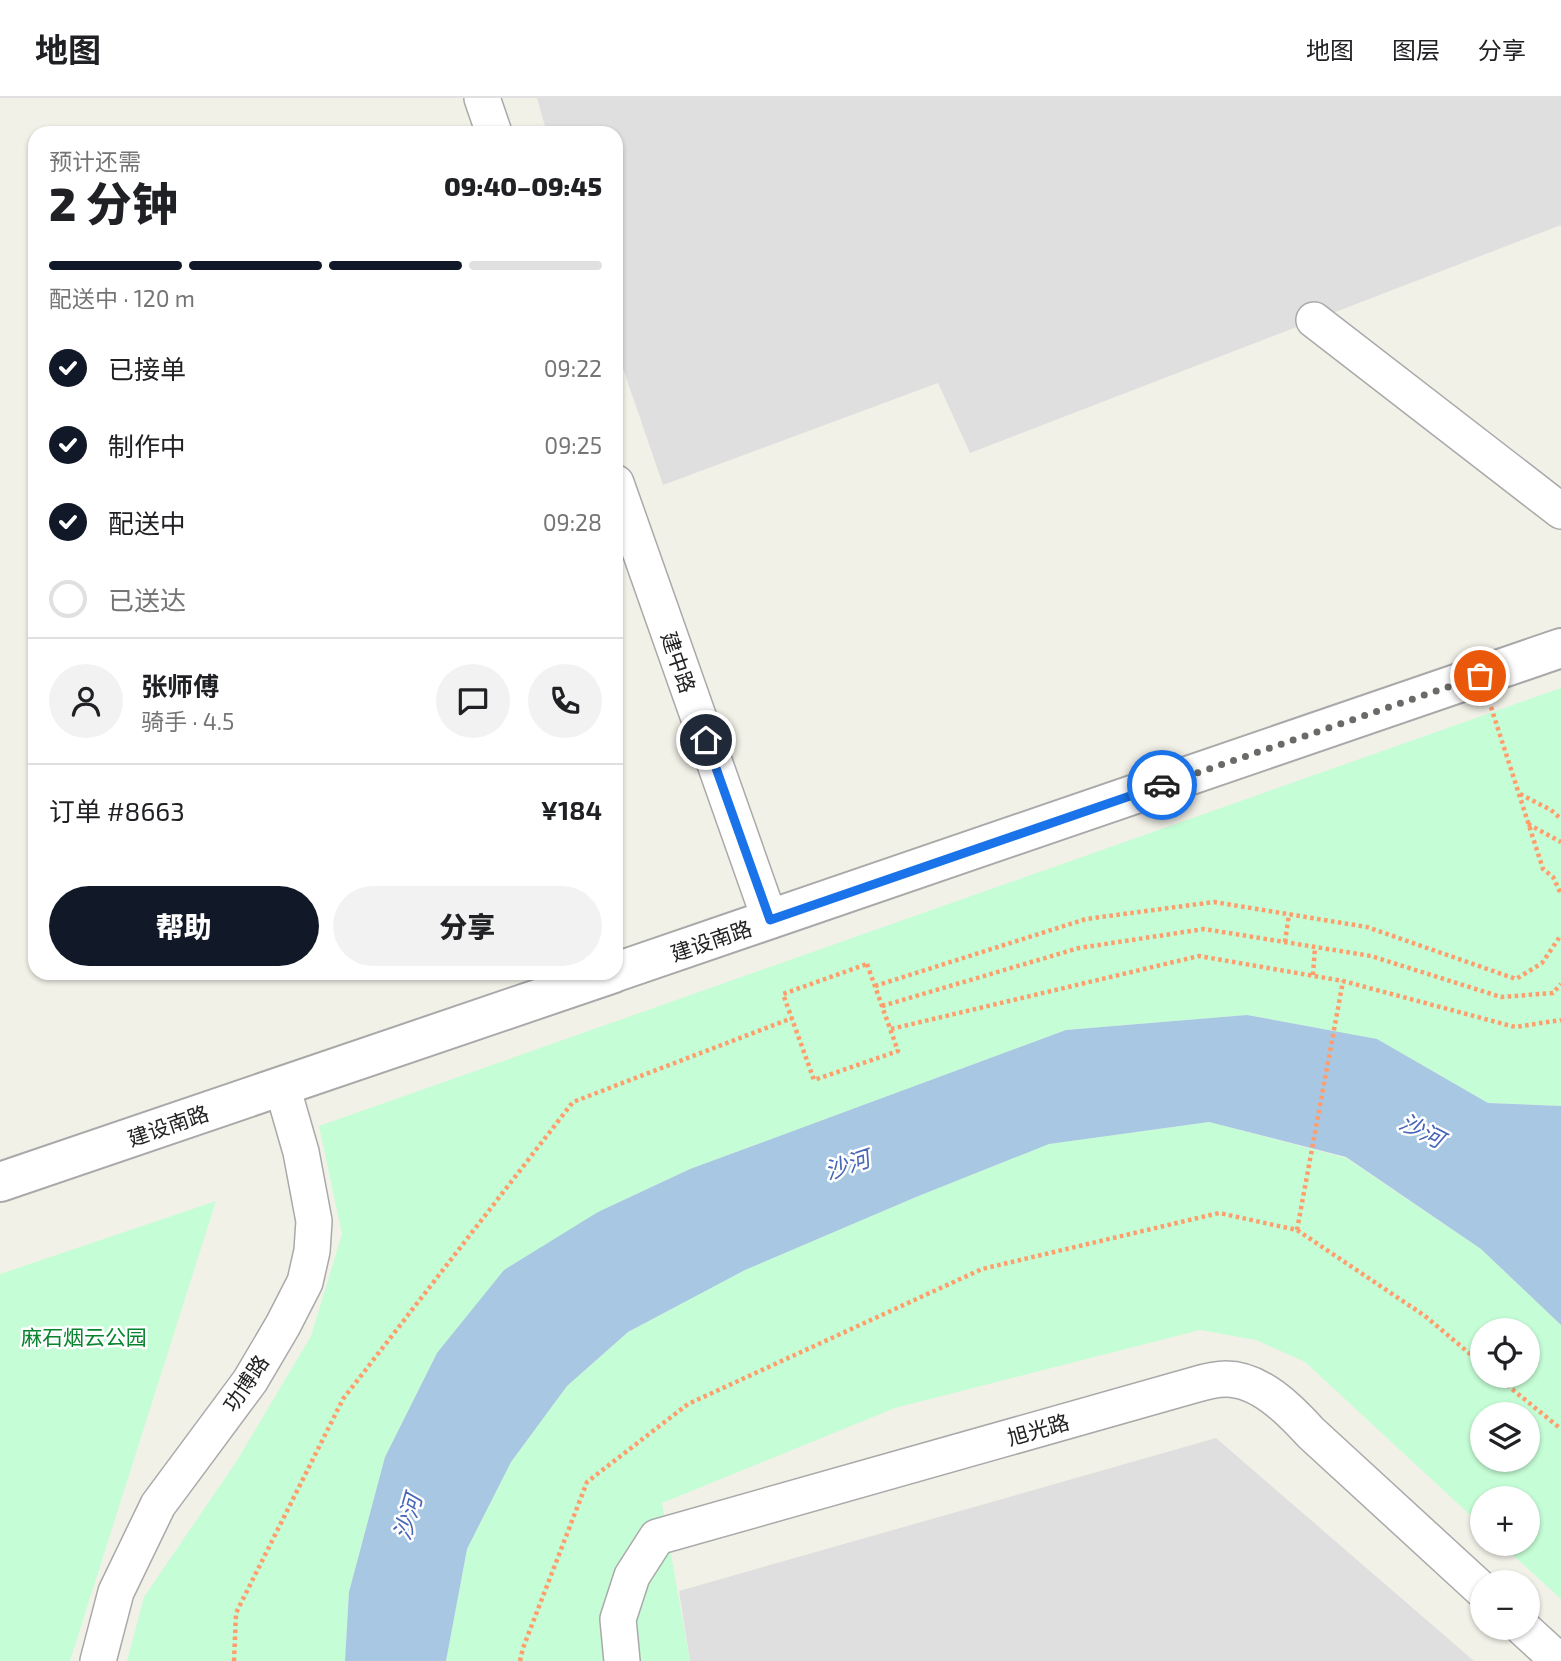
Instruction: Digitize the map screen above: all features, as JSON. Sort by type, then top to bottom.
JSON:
[{"type":"street","points":[[482,98],[492,126]]},
{"type":"street","points":[[1314,320],[1561,511]]},
{"type":"street","name":"建中路","points":[[623,503],[770,920]]},
{"type":"street","name":"建设南路","points":[[623,970],[1561,648]]},
{"type":"street","name":"建设南路","points":[[0,1182],[594,980]]},
{"type":"street","name":"功博路","points":[[98,1661],[116,1592],[158,1505],[250,1381],[305,1282],[312,1251],[314,1221],[301,1152],[282,1086]]},
{"type":"street","name":"旭光路","points":[[622,1661],[618,1619],[632,1576],[657,1537],[1201,1383],[1228,1379],[1249,1384],[1272,1396],[1470,1579]]},
{"type":"street","points":[[1536,1640],[1559,1661]]},
{"type":"path","points":[[1480,676],[1543,869],[1553,877],[1561,894]]},
{"type":"path","points":[[1519,794],[1550,810],[1561,819]]},
{"type":"path","points":[[1527,824],[1561,842]]},
{"type":"path","points":[[875,986],[1086,919],[1214,902],[1367,927],[1516,979],[1542,963],[1561,935]]},
{"type":"path","points":[[1284,942],[1289,914]]},
{"type":"path","points":[[882,1006],[1079,948],[1204,929],[1371,956],[1501,998],[1553,993],[1561,984]]},
{"type":"path","points":[[1312,975],[1315,947]]},
{"type":"path","points":[[891,1029],[1199,956],[1343,981],[1515,1027],[1561,1020]]},
{"type":"path","points":[[867,964],[875,986],[898,1051],[814,1080],[783,994],[867,964]]},
{"type":"path","points":[[1297,1230],[1343,981]]},
{"type":"path","points":[[234,1661],[236,1614],[343,1399],[573,1102],[792,1018]]},
{"type":"path","points":[[520,1661],[587,1482],[688,1404],[982,1269],[1219,1213],[1297,1230],[1425,1316],[1470,1354]]},
{"type":"path","points":[[1511,1388],[1561,1429]]},
{"type":"shaded area","points":[[537,98],[1561,98],[1561,225],[970,453],[938,383],[663,485],[623,368],[623,126],[545,126]]},
{"type":"shaded area","points":[[1216,1438],[1474,1661],[690,1661],[679,1591]]},
{"type":"green space","points":[[1561,688],[1561,1106],[1488,1103],[1377,1039],[1247,1015],[1066,1030],[690,1169],[598,1212],[437,1353],[385,1457],[349,1592],[345,1661],[127,1661],[144,1597],[236,1462],[311,1336],[342,1234],[319,1126]]},
{"type":"green space","points":[[1209,1122],[1346,1158],[1481,1249],[1561,1325],[1561,1599],[1540,1580],[1540,1570],[1529,1570],[1514,1556],[1540,1556],[1540,1486],[1470,1486],[1470,1515],[1305,1362],[1256,1340],[1200,1330],[895,1408],[662,1503],[690,1661],[446,1661],[467,1549],[511,1462],[567,1386],[628,1332],[745,1270],[1049,1144]]},
{"type":"green space","name":"麻石烟云公园","points":[[216,1201],[70,1661],[0,1661],[0,1274]]},
{"type":"water","name":"沙河","points":[[1247,1015],[1377,1039],[1488,1103],[1561,1106],[1561,1325],[1481,1249],[1346,1157],[1209,1122],[1049,1144],[745,1270],[628,1332],[567,1386],[511,1462],[467,1549],[446,1661],[345,1661],[349,1592],[385,1457],[437,1353],[504,1270],[598,1212],[690,1169],[1066,1030]]},
{"type":"way so far","points":[[1162,785],[1480,676]]},
{"type":"route","points":[[706,740],[770,920],[1162,785]]}]
